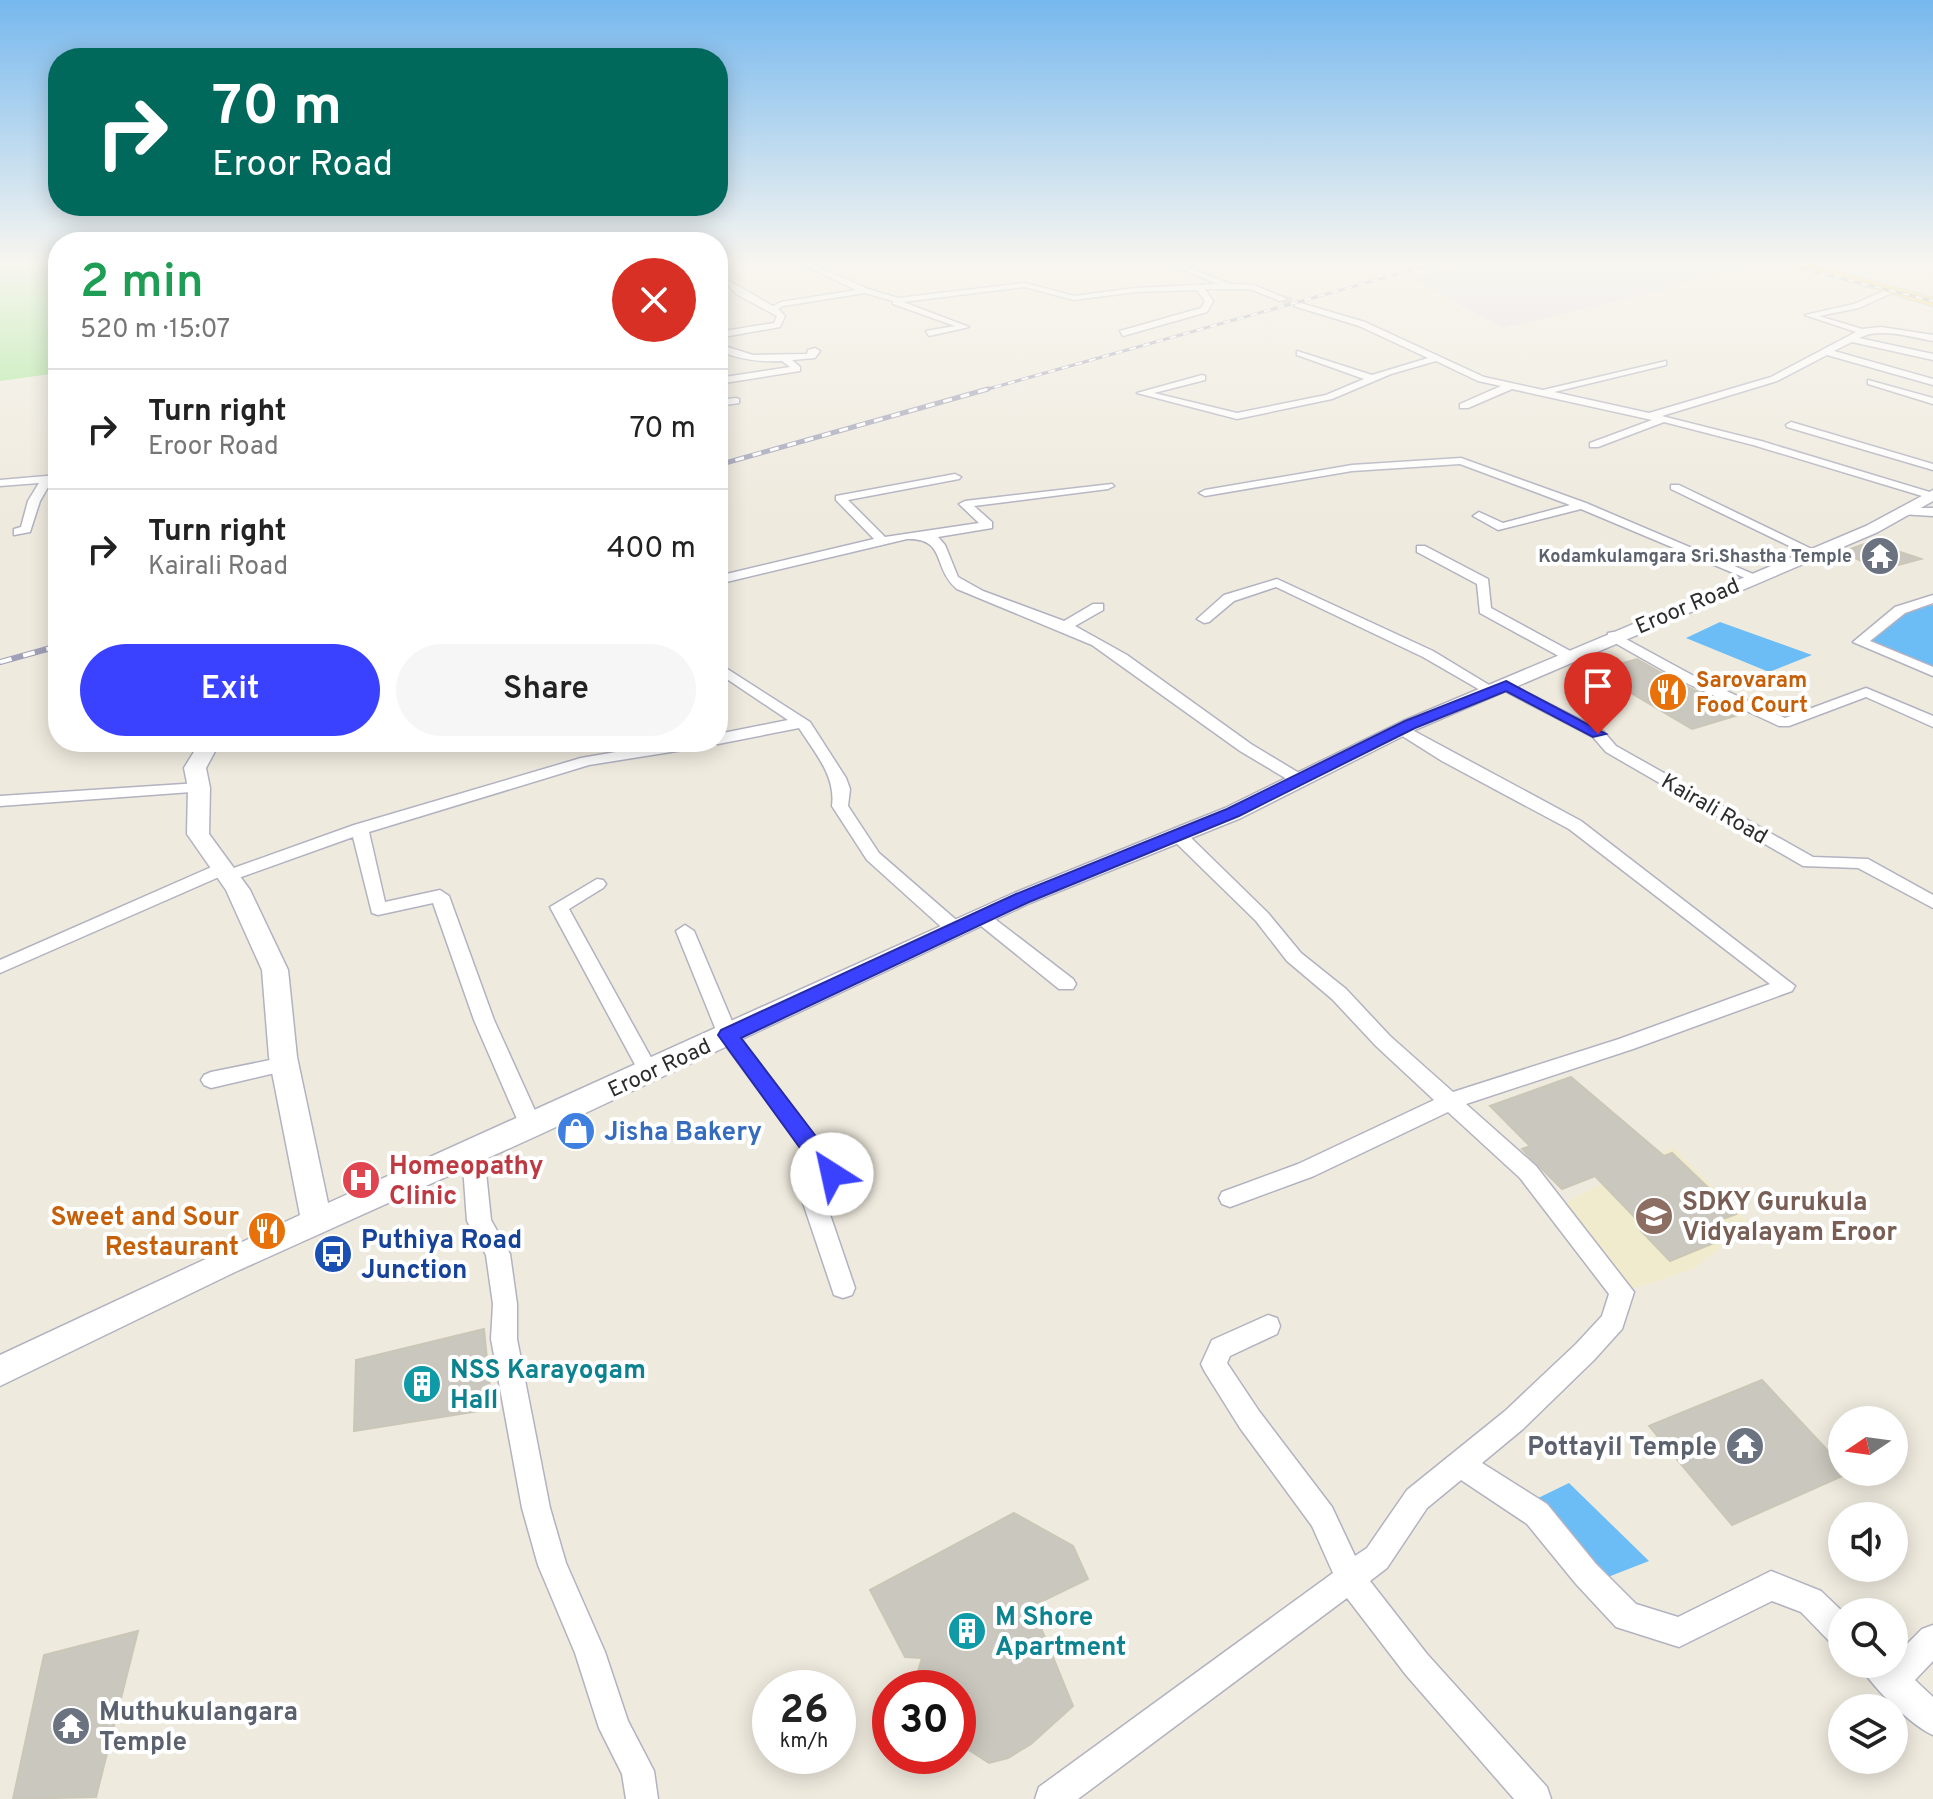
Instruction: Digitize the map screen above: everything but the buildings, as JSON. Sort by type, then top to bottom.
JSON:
[{"type":"main road","name":"Eroor Road","points":[[0,1371],[981,917],[1233,813],[1401,729],[1499,689],[1613,636],[1872,529],[1932,496]]},
{"type":"main road","points":[[204,752],[195,768],[199,788],[198,834],[238,890],[275,970],[285,1064],[317,1222]]},
{"type":"street","points":[[1409,347],[1481,379],[1743,439],[1932,496]]},
{"type":"street","points":[[1594,445],[1656,418],[1774,379],[1837,347]]},
{"type":"street","points":[[1887,347],[1933,357]]},
{"type":"street","points":[[728,353],[735,357],[785,358],[812,356],[811,352],[815,351]]},
{"type":"street","points":[[1828,352],[1933,382]]},
{"type":"street","points":[[1300,353],[1371,378]]},
{"type":"street","points":[[728,379],[797,369],[785,358]]},
{"type":"street","points":[[1202,378],[1142,393],[1229,416],[1329,397],[1371,378],[1434,359]]},
{"type":"street","points":[[1544,391],[1663,363]]},
{"type":"street","points":[[1871,382],[1933,401]]},
{"type":"street","points":[[1464,406],[1512,385]]},
{"type":"street","points":[[728,402],[736,401]]},
{"type":"street","points":[[1791,425],[1933,467]]},
{"type":"street","points":[[1219,504],[1205,493],[1352,468],[1461,461],[1582,505],[1754,577]]},
{"type":"street","points":[[883,541],[840,498],[955,477]]},
{"type":"street","points":[[0,483],[48,479]]},
{"type":"street","points":[[18,532],[26,529],[34,501],[48,485]]},
{"type":"street","points":[[728,578],[907,535],[928,535],[988,525],[965,504],[1108,486]]},
{"type":"street","points":[[1675,487],[1814,553]]},
{"type":"street","points":[[1479,516],[1502,527],[1582,505]]},
{"type":"street","points":[[1905,511],[1933,512]]},
{"type":"street","points":[[928,535],[937,540],[956,582],[1065,626],[1096,642],[1223,732],[1298,779]]},
{"type":"street","points":[[1421,549],[1483,582],[1485,610],[1569,656]]},
{"type":"street","name":"Kairali Road","points":[[1204,619],[1229,598],[1277,583],[1598,734],[1611,749],[1809,862],[1862,863],[1933,902]]},
{"type":"street","points":[[1933,599],[1900,610],[1860,642],[1933,672]]},
{"type":"street","points":[[1065,626],[1098,607]]},
{"type":"street","points":[[1613,636],[1687,678],[1784,723],[1866,692],[1933,722]]},
{"type":"street","points":[[728,674],[801,722],[832,766],[842,789],[840,806],[873,856],[955,929]]},
{"type":"street","points":[[728,737],[801,722]]},
{"type":"street","points":[[1230,1198],[1306,1170],[1451,1101],[1626,1044],[1785,986],[1575,825],[1448,758],[1401,729]]},
{"type":"street","points":[[0,967],[225,872],[587,761],[641,752]]},
{"type":"street","points":[[0,801],[199,788]]},
{"type":"street","points":[[360,829],[378,909],[440,896],[484,1020],[531,1126]]},
{"type":"street","points":[[1051,1799],[1377,1558],[1417,1499],[1462,1465],[1585,1352],[1613,1321],[1622,1292],[1528,1172],[1383,1041],[1339,994],[1294,957],[1262,917],[1178,835]]},
{"type":"street","points":[[597,884],[559,907],[649,1072]]},
{"type":"street","points":[[981,917],[1066,984]]},
{"type":"street","points":[[685,931],[728,1035],[832,1174],[809,1188],[843,1288]]},
{"type":"street","points":[[211,1080],[285,1064]]},
{"type":"street","points":[[473,1153],[479,1221],[498,1254],[505,1304],[504,1339],[536,1508],[552,1565],[590,1652],[615,1728],[638,1771],[642,1799]]},
{"type":"street","points":[[1268,1326],[1221,1348],[1214,1364],[1228,1391],[1319,1511],[1351,1578],[1434,1687],[1487,1741],[1535,1799]]},
{"type":"street","points":[[1462,1465],[1537,1514],[1627,1616],[1679,1632],[1771,1586],[1811,1601],[1828,1618]]},
{"type":"street","points":[[1908,1656],[1933,1640]]},
{"type":"street","points":[[1889,1678],[1933,1719]]},
{"type":"shaded area","name":"SDKY Gurukula Vidyalayam Eroor","points":[[1673,1147],[1751,1225],[1693,1269],[1627,1291],[1558,1206]]},
{"type":"green space","points":[[0,347],[48,347],[48,374],[0,381]]},
{"type":"water","points":[[1933,605],[1933,666],[1869,640],[1912,608]]},
{"type":"water","points":[[1720,622],[1812,655],[1769,672],[1686,638]]},
{"type":"water","points":[[1569,1483],[1649,1561],[1608,1577],[1534,1500]]},
{"type":"railway","points":[[981,391],[1138,347]]},
{"type":"railway","points":[[728,462],[988,389]]},
{"type":"railway","points":[[0,662],[48,649]]},
{"type":"place","name":"Kodamkulamgara Sri.Shastha Temple","points":[[1880,556]]},
{"type":"place","name":"Sarovaram Food Court","points":[[1668,692]]},
{"type":"place","name":"Jisha Bakery","points":[[576,1131]]},
{"type":"place","name":"Homeopathy Clinic","points":[[361,1180]]},
{"type":"place","name":"SDKY Gurukula Vidyalayam Eroor","points":[[1654,1216]]},
{"type":"place","name":"Sweet and Sour Restaurant","points":[[267,1231]]},
{"type":"place","name":"Puthiya Road Junction","points":[[333,1254]]},
{"type":"place","name":"NSS Karayogam Hall","points":[[422,1384]]},
{"type":"place","name":"Pottayil Temple","points":[[1745,1446]]},
{"type":"place","name":"M Shore Apartment","points":[[967,1631]]},
{"type":"place","name":"Muthukulangara Temple","points":[[71,1726]]},
{"type":"route","points":[[832,1174],[728,1035],[1022,898],[1233,813],[1410,725],[1506,686],[1598,734]]}]
